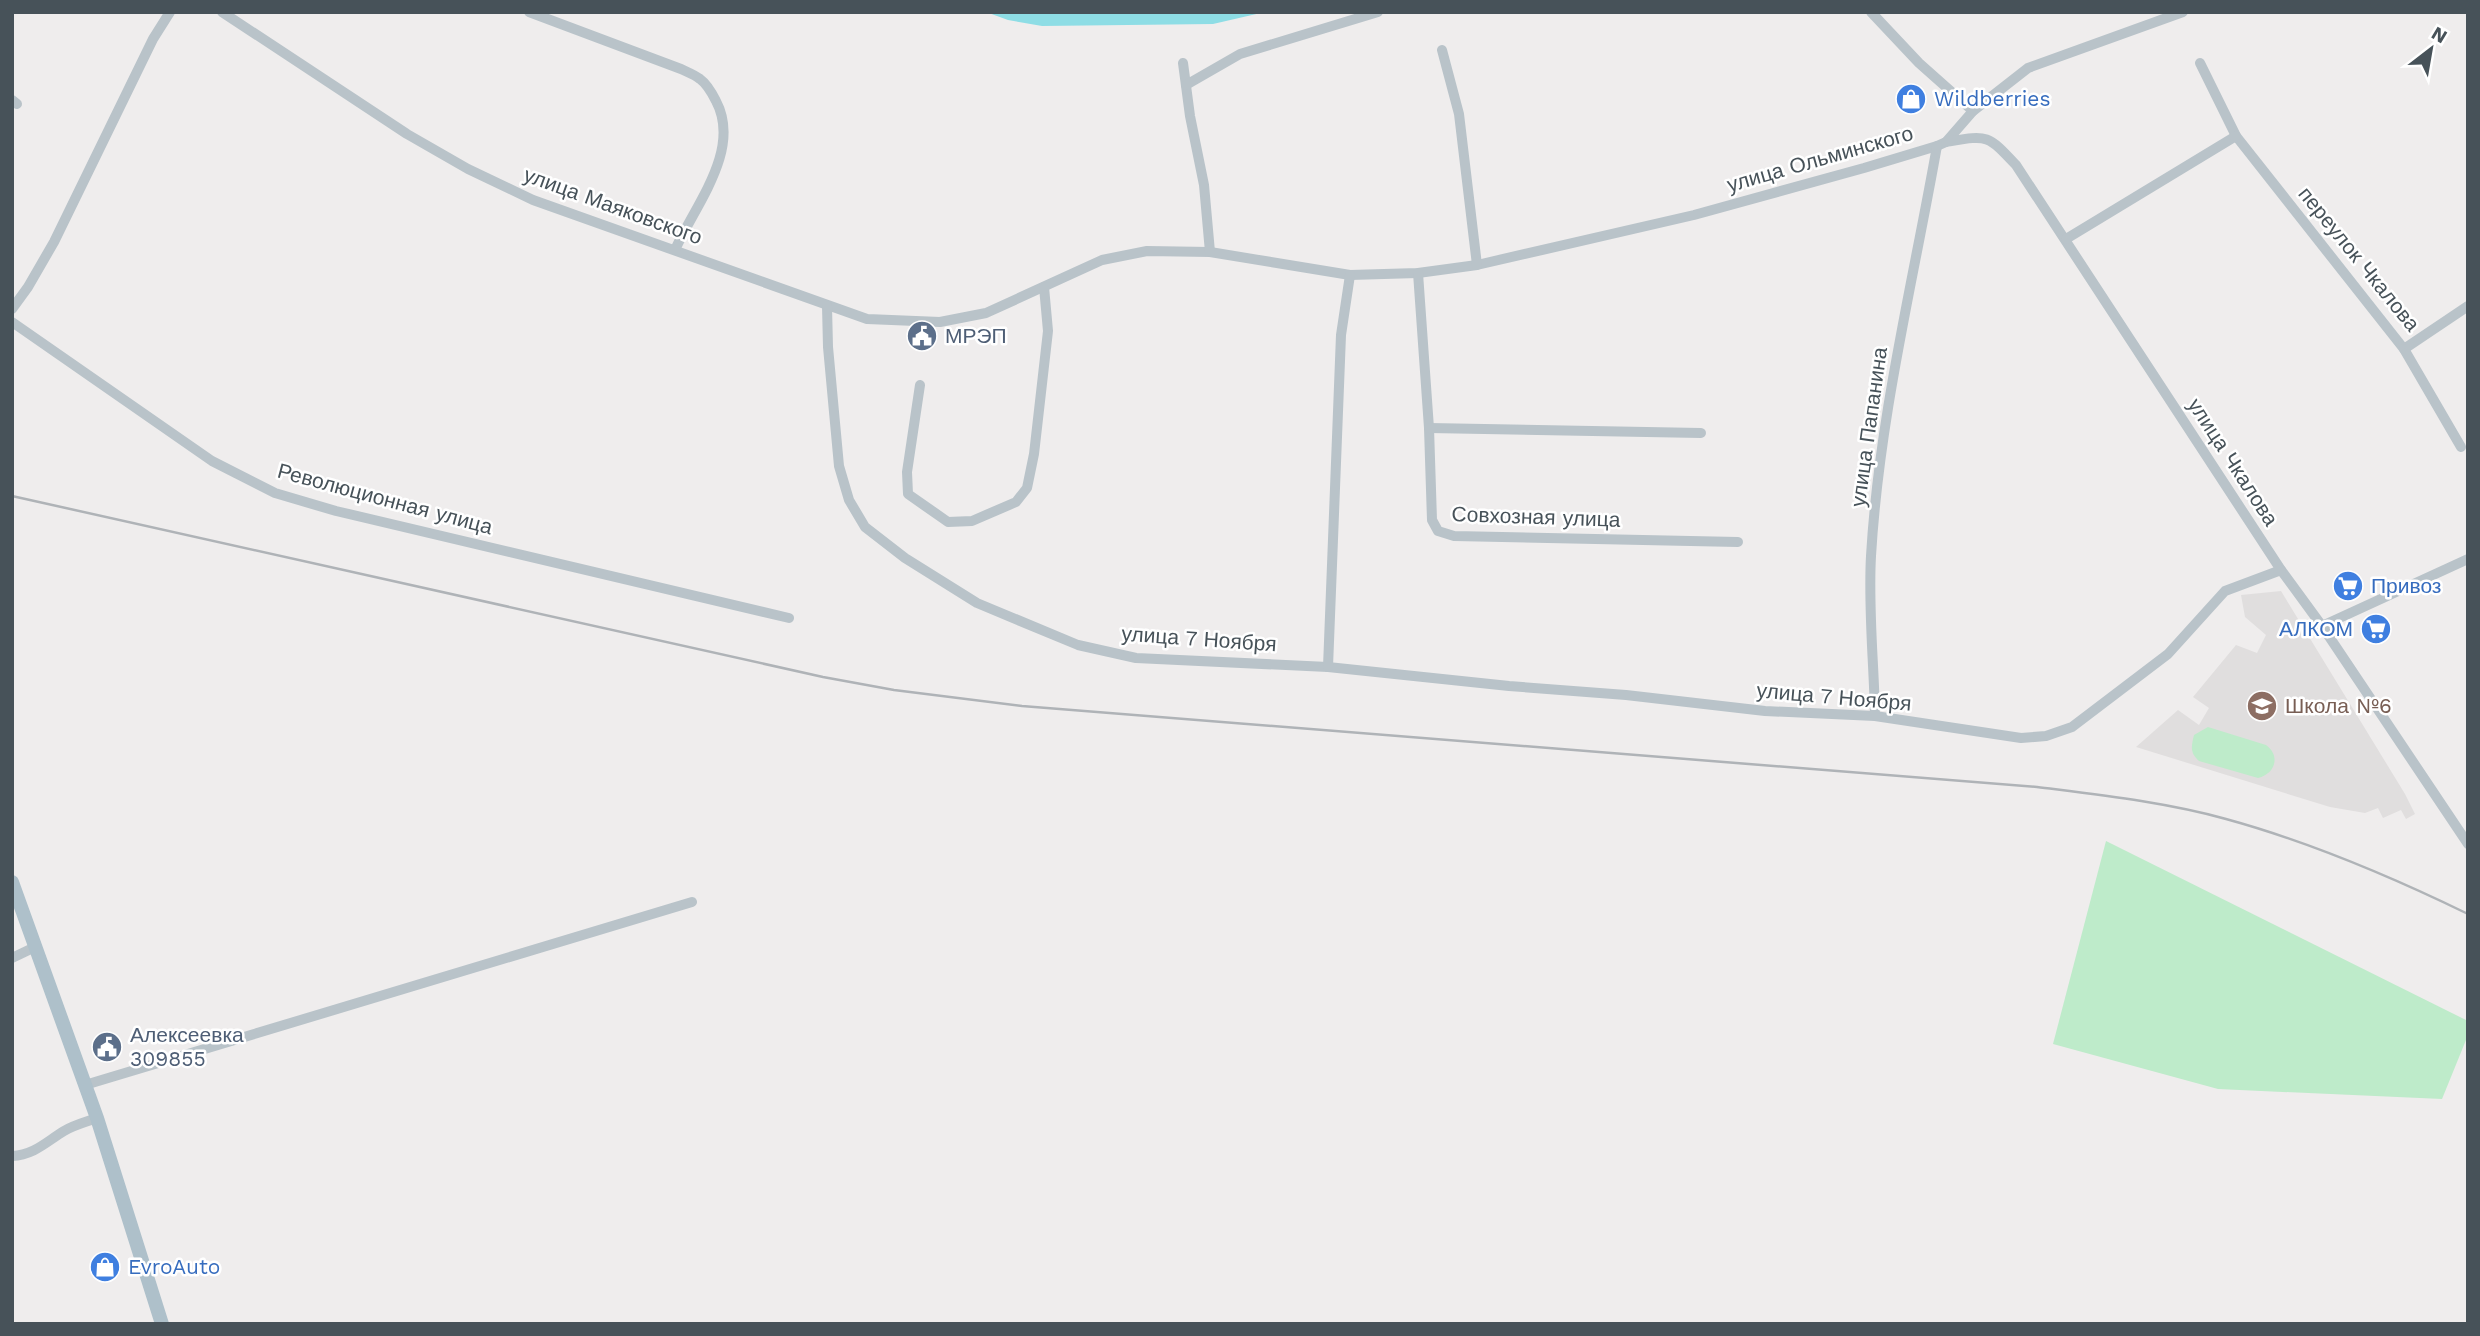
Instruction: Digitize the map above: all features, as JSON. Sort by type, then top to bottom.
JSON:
[{"type":"main road","points":[[12,882],[97,1118],[158,1323]]},
{"type":"street","points":[[12,309],[29,287],[54,242],[153,39],[170,12]]},
{"type":"street","name":"улица Маяковского","points":[[222,12],[407,134],[468,169],[533,200],[827,306],[867,318],[940,322],[986,313],[1027,296]]},
{"type":"street","points":[[529,12],[681,69],[702,80],[712,92],[722,112],[724,142],[720,162],[675,250]]},
{"type":"street","points":[[1186,85],[1240,54],[1378,12]]},
{"type":"street","points":[[1871,12],[1919,63],[1973,111]]},
{"type":"street","name":"улица Ольминского","points":[[1027,296],[1102,260],[1147,251],[1210,252],[1350,275],[1418,273],[1477,265],[1694,215],[1864,169],[1942,144],[1973,111],[2028,68],[2183,12]]},
{"type":"street","points":[[1442,50],[1460,114],[1477,265]]},
{"type":"street","points":[[1183,63],[1204,185],[1210,252]]},
{"type":"street","name":"переулок Чкалова","points":[[2200,63],[2236,136],[2404,349],[2468,306]]},
{"type":"street","name":"улица Чкалова","points":[[1942,144],[1980,136],[1997,144],[2016,165],[2281,570],[2322,626],[2468,844]]},
{"type":"street","points":[[2066,239],[2236,136]]},
{"type":"street","name":"улица Папанина","points":[[1875,716],[1871,559],[1877,493],[1895,370],[1942,144]]},
{"type":"street","name":"Совхозная улица","points":[[1418,273],[1429,428],[1432,520],[1438,531],[1446,534],[1738,542]]},
{"type":"street","points":[[1328,667],[1341,335],[1350,275]]},
{"type":"street","points":[[920,385],[907,472],[908,494],[948,522],[972,521],[1016,502],[1027,488],[1034,454],[1048,331],[1044,287]]},
{"type":"street","name":"улица 7 Ноября","points":[[827,306],[830,372],[842,477],[849,500],[865,527],[905,558],[977,603],[1078,645],[1108,653],[1136,658],[1328,667],[1765,711],[1875,716],[2021,738],[2046,736],[2072,727],[2168,654],[2225,591],[2281,570]]},
{"type":"street","name":"Революционная улица","points":[[12,322],[212,461],[275,493],[337,511],[789,618]]},
{"type":"street","points":[[2404,349],[2461,447]]},
{"type":"street","points":[[1429,428],[1701,433]]},
{"type":"street","points":[[2322,626],[2468,559]]},
{"type":"street","points":[[85,1086],[692,902]]},
{"type":"street","points":[[12,958],[35,947]]},
{"type":"street","points":[[12,1156],[22,1156],[39,1149],[65,1130],[97,1118]]},
{"type":"shaded area","points":[[2281,591],[2415,814],[2406,819],[2401,810],[2383,818],[2378,808],[2365,813],[2330,807],[2136,747],[2178,710],[2199,725],[2209,708],[2193,697],[2236,645],[2257,653],[2266,635],[2245,617],[2241,595]]},
{"type":"green space","points":[[2208,727],[2266,745],[2275,759],[2272,769],[2258,778],[2199,761],[2192,750],[2194,735]]},
{"type":"green space","points":[[2106,841],[2468,1021],[2468,1035],[2442,1099],[2218,1089],[2053,1044]]},
{"type":"water","points":[[986,12],[1265,12],[1213,24],[1042,26],[1008,20]]},
{"type":"railway","points":[[12,496],[823,677],[894,690],[1022,706],[2037,787],[2156,804],[2203,813],[2288,838],[2379,873],[2468,914]]},
{"type":"place","name":"Wildberries","points":[[1911,99]]},
{"type":"place","name":"МРЭП","points":[[922,336]]},
{"type":"place","name":"Привоз","points":[[2348,586]]},
{"type":"place","name":"АЛКОМ","points":[[2376,629]]},
{"type":"place","name":"Школа №6","points":[[2262,706]]},
{"type":"place","name":"Алексеевка 309855","points":[[107,1047]]},
{"type":"place","name":"EvroAuto","points":[[105,1267]]}]
